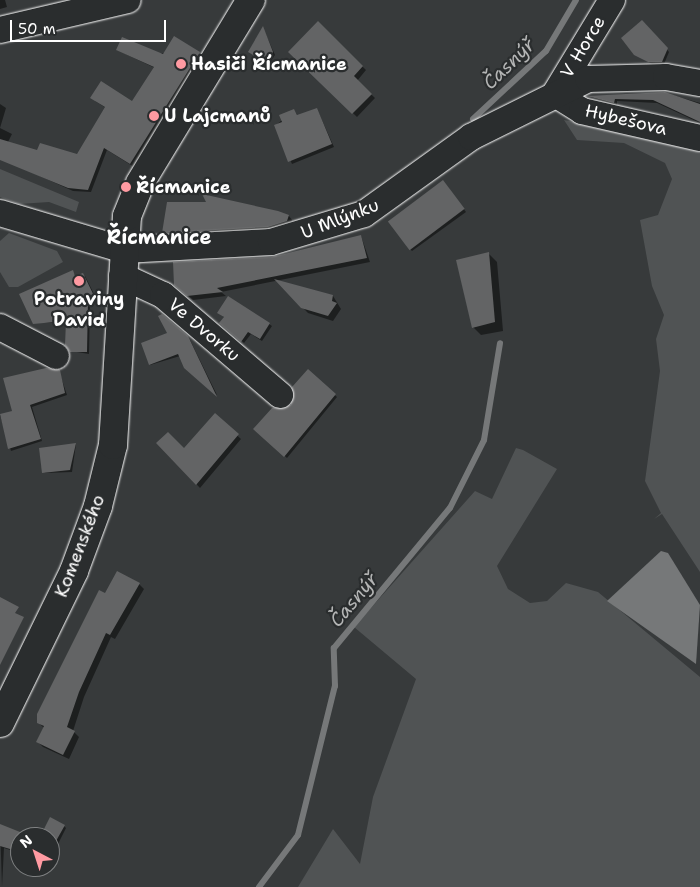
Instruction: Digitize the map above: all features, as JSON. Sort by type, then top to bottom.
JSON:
[{"type":"main road","name":"Komenského","points":[[0,723],[6,696],[74,571],[98,506],[113,445],[116,357],[127,216],[140,183],[251,0]]},
{"type":"street","points":[[0,30],[71,7],[128,0]]},
{"type":"street","name":"V Horce","points":[[556,94],[612,0]]},
{"type":"street","name":"U Mlýnku","points":[[123,263],[271,242],[338,223],[382,204],[472,136],[588,79],[666,77],[700,83]]},
{"type":"street","name":"Hybešova","points":[[556,94],[582,111],[700,138]]},
{"type":"street","points":[[0,213],[123,263]]},
{"type":"street","name":"Ve Dvorku","points":[[123,263],[280,395]]},
{"type":"street","points":[[0,328],[56,356]]},
{"type":"shaded area","points":[[564,120],[647,136],[700,152],[700,572],[662,514],[654,519],[661,513],[645,481],[660,371],[656,339],[664,315],[652,286],[640,220],[658,215],[672,179],[665,163],[624,143],[577,140]]},
{"type":"shaded area","points":[[0,169],[79,202],[76,212],[49,202],[19,204],[0,197]]},
{"type":"shaded area","points":[[9,233],[57,251],[63,262],[18,287],[9,287],[0,272],[0,241]]},
{"type":"shaded area","points":[[516,448],[557,469],[497,566],[508,589],[530,603],[547,601],[566,583],[598,592],[700,677],[700,887],[298,887],[333,829],[360,864],[373,797],[416,679],[354,627],[475,491],[492,499]]},
{"type":"shaded area","points":[[661,551],[668,553],[700,605],[696,664],[607,601]]},
{"type":"building","points":[[642,20],[668,48],[662,62],[648,62],[634,55],[621,38]]},
{"type":"building","points":[[318,21],[363,66],[354,76],[372,94],[352,114],[288,52]]},
{"type":"building","points":[[263,26],[273,52],[267,63],[248,52]]},
{"type":"building","points":[[174,36],[200,52],[130,164],[104,148],[88,190],[68,188],[0,160],[0,139],[37,150],[40,143],[77,154],[105,107],[90,98],[101,81],[132,101],[154,67],[116,50],[122,37],[163,54]]},
{"type":"building","points":[[665,92],[700,104],[700,122],[653,100],[615,99],[614,103],[587,96]]},
{"type":"building","points":[[317,108],[332,144],[288,162],[274,125],[282,122],[279,115],[294,109],[297,115]]},
{"type":"building","points":[[443,180],[465,209],[410,250],[388,222]]},
{"type":"building","points":[[202,194],[289,215],[287,221],[268,227],[162,233],[167,202],[206,202]]},
{"type":"building","points":[[361,235],[367,258],[217,288],[223,292],[187,296],[174,285],[173,262],[272,257]]},
{"type":"building","points":[[489,252],[495,322],[472,328],[456,260]]},
{"type":"building","points":[[73,270],[75,276],[83,273],[96,300],[88,302],[87,352],[70,352],[65,345],[66,321],[33,324],[19,294]]},
{"type":"building","points":[[274,279],[333,295],[332,301],[337,303],[328,316],[301,308]]},
{"type":"building","points":[[228,296],[270,323],[260,339],[248,332],[241,342],[219,323],[224,317],[217,313]]},
{"type":"building","points":[[162,314],[188,336],[217,397],[184,368],[178,354],[149,365],[141,343],[167,333],[158,316]]},
{"type":"building","points":[[46,368],[60,370],[65,393],[30,405],[41,439],[8,449],[0,414],[12,411],[3,378]]},
{"type":"building","points":[[308,369],[336,394],[284,457],[253,429],[272,408],[291,405],[292,387]]},
{"type":"building","points":[[215,413],[239,434],[196,485],[156,443],[168,432],[184,448]]},
{"type":"building","points":[[76,443],[70,470],[42,473],[39,448]]},
{"type":"building","points":[[117,571],[140,583],[110,635],[106,633],[79,692],[67,727],[75,731],[63,755],[36,742],[44,726],[37,723],[37,714],[99,590],[105,593]]},
{"type":"building","points":[[0,597],[19,607],[15,613],[24,617],[0,665]]},
{"type":"building","points":[[50,817],[65,825],[60,834],[60,827],[45,827]]},
{"type":"building","points":[[0,824],[10,828],[10,849],[0,846]]},
{"type":"waterway","name":"Časnýř","points":[[473,119],[546,51],[576,0]]},
{"type":"waterway","name":"Časnýř","points":[[259,887],[298,835],[335,686],[334,648],[450,508],[484,440],[500,343]]},
{"type":"place","name":"Hasiči Řícmanice","points":[[181,64]]},
{"type":"place","name":"U Lajcmanů","points":[[154,116]]},
{"type":"place","name":"Řícmanice","points":[[126,187]]},
{"type":"place","name":"Potraviny David","points":[[79,281]]},
{"type":"district","name":"Řícmanice","points":[[159,237]]}]
